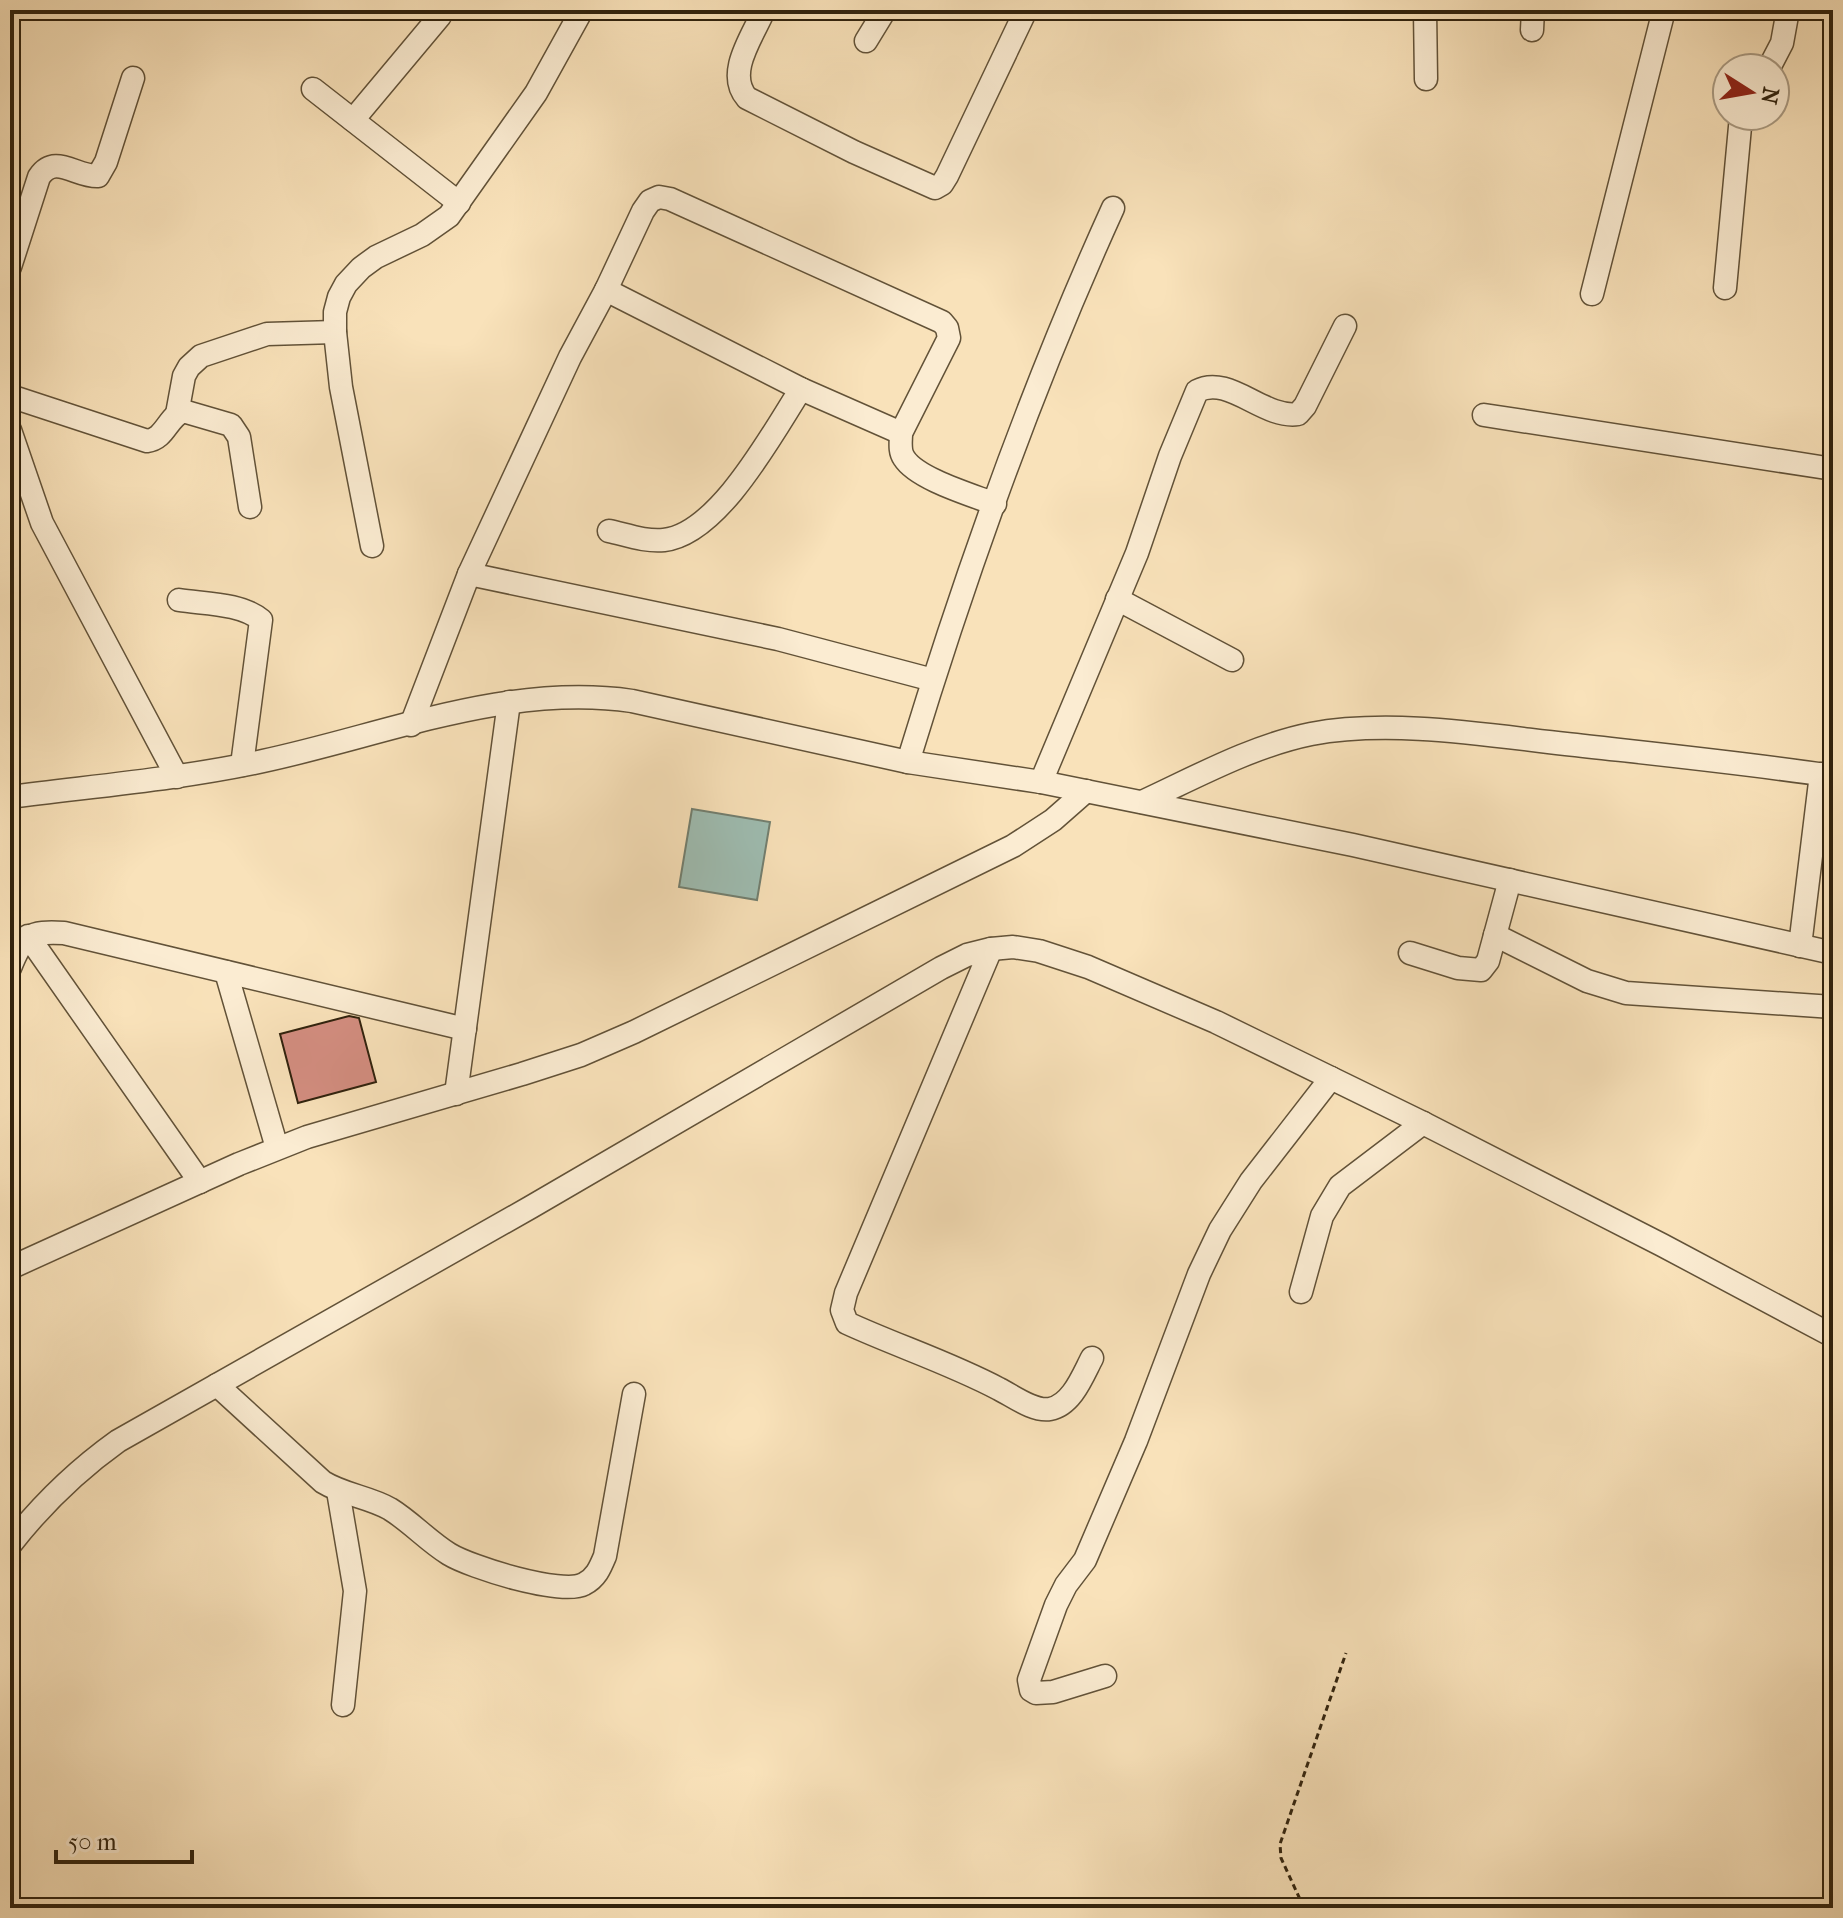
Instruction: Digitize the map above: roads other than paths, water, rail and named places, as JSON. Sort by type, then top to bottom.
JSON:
[{"type":"street","points":[[372,546],[341,387],[335,332],[339,297],[361,268],[449,216],[536,93],[582,10]]},
{"type":"street","points":[[764,10],[739,66],[737,78],[740,90],[747,98],[854,152],[935,188],[947,176],[1026,10]]},
{"type":"street","points":[[866,41],[885,10]]},
{"type":"street","points":[[1425,10],[1426,79]]},
{"type":"street","points":[[1592,294],[1664,10]]},
{"type":"street","points":[[1777,52],[1788,10]]},
{"type":"street","points":[[353,120],[440,16]]},
{"type":"street","points":[[10,267],[39,177],[51,165],[98,176],[106,162],[133,78]]},
{"type":"street","points":[[313,89],[459,203]]},
{"type":"street","points":[[1725,288],[1740,132]]},
{"type":"street","points":[[411,725],[469,574],[570,357],[643,211],[650,201],[659,197],[711,216],[942,322],[949,338],[901,433],[900,449],[905,460],[918,470],[995,504]]},
{"type":"street","points":[[908,762],[933,680],[1049,356],[1113,208]]},
{"type":"street","points":[[606,290],[801,389],[901,433]]},
{"type":"street","points":[[1041,782],[1137,553],[1170,456],[1197,391],[1207,386],[1219,387],[1277,413],[1298,414],[1314,390],[1345,326]]},
{"type":"street","points":[[10,396],[147,441],[159,437],[177,414],[184,376],[201,356],[267,334],[335,332]]},
{"type":"street","points":[[609,531],[667,540],[710,515],[734,492],[801,389]]},
{"type":"street","points":[[177,414],[190,412],[221,420],[236,430],[250,507]]},
{"type":"street","points":[[1484,415],[1833,469]]},
{"type":"street","points":[[10,430],[42,523],[177,777]]},
{"type":"street","points":[[469,574],[778,639],[933,680]]},
{"type":"street","points":[[1117,599],[1232,660]]},
{"type":"street","points":[[179,600],[239,609],[253,613],[261,620],[242,765]]},
{"type":"street","points":[[10,797],[177,777],[242,765],[453,712],[509,702],[556,696],[600,696],[908,762],[1041,782],[1142,802],[1833,953]]},
{"type":"street","points":[[456,1094],[509,702]]},
{"type":"street","points":[[1142,802],[1279,741],[1314,733],[1353,730],[1406,729],[1526,739],[1827,775],[1800,946]]},
{"type":"street","points":[[10,1268],[277,1148],[581,1055],[634,1032],[1013,846],[1053,820],[1086,791]]},
{"type":"street","points":[[1410,953],[1458,968],[1481,970],[1488,961],[1510,880]]},
{"type":"street","points":[[10,968],[17,949],[28,936],[41,932],[64,933],[465,1029]]},
{"type":"street","points":[[1495,935],[1587,981],[1626,993],[1833,1007]]},
{"type":"street","points":[[28,936],[200,1182]]},
{"type":"street","points":[[10,1545],[34,1514],[83,1466],[118,1441],[517,1215],[941,968],[967,955],[991,949],[1013,947],[1039,951],[1088,967],[1216,1022],[1423,1123],[1833,1336]]},
{"type":"street","points":[[991,949],[846,1293],[842,1310],[847,1323],[944,1362],[1031,1405],[1049,1410],[1073,1392],[1092,1358]]},
{"type":"street","points":[[226,972],[277,1148]]},
{"type":"street","points":[[1105,1676],[1043,1694],[1031,1690],[1029,1680],[1056,1605],[1066,1585],[1085,1560],[1136,1441],[1199,1274],[1220,1230],[1251,1181],[1331,1078]]},
{"type":"street","points":[[1301,1292],[1322,1216],[1340,1186],[1423,1123]]},
{"type":"street","points":[[217,1385],[323,1482],[338,1491],[392,1510],[434,1545],[469,1564],[486,1571],[560,1586],[581,1586],[596,1575],[605,1556],[612,1533],[634,1394]]},
{"type":"street","points":[[338,1491],[355,1591],[343,1705]]},
{"type":"water","points":[[692,809],[770,822],[757,900],[679,887]]}]
